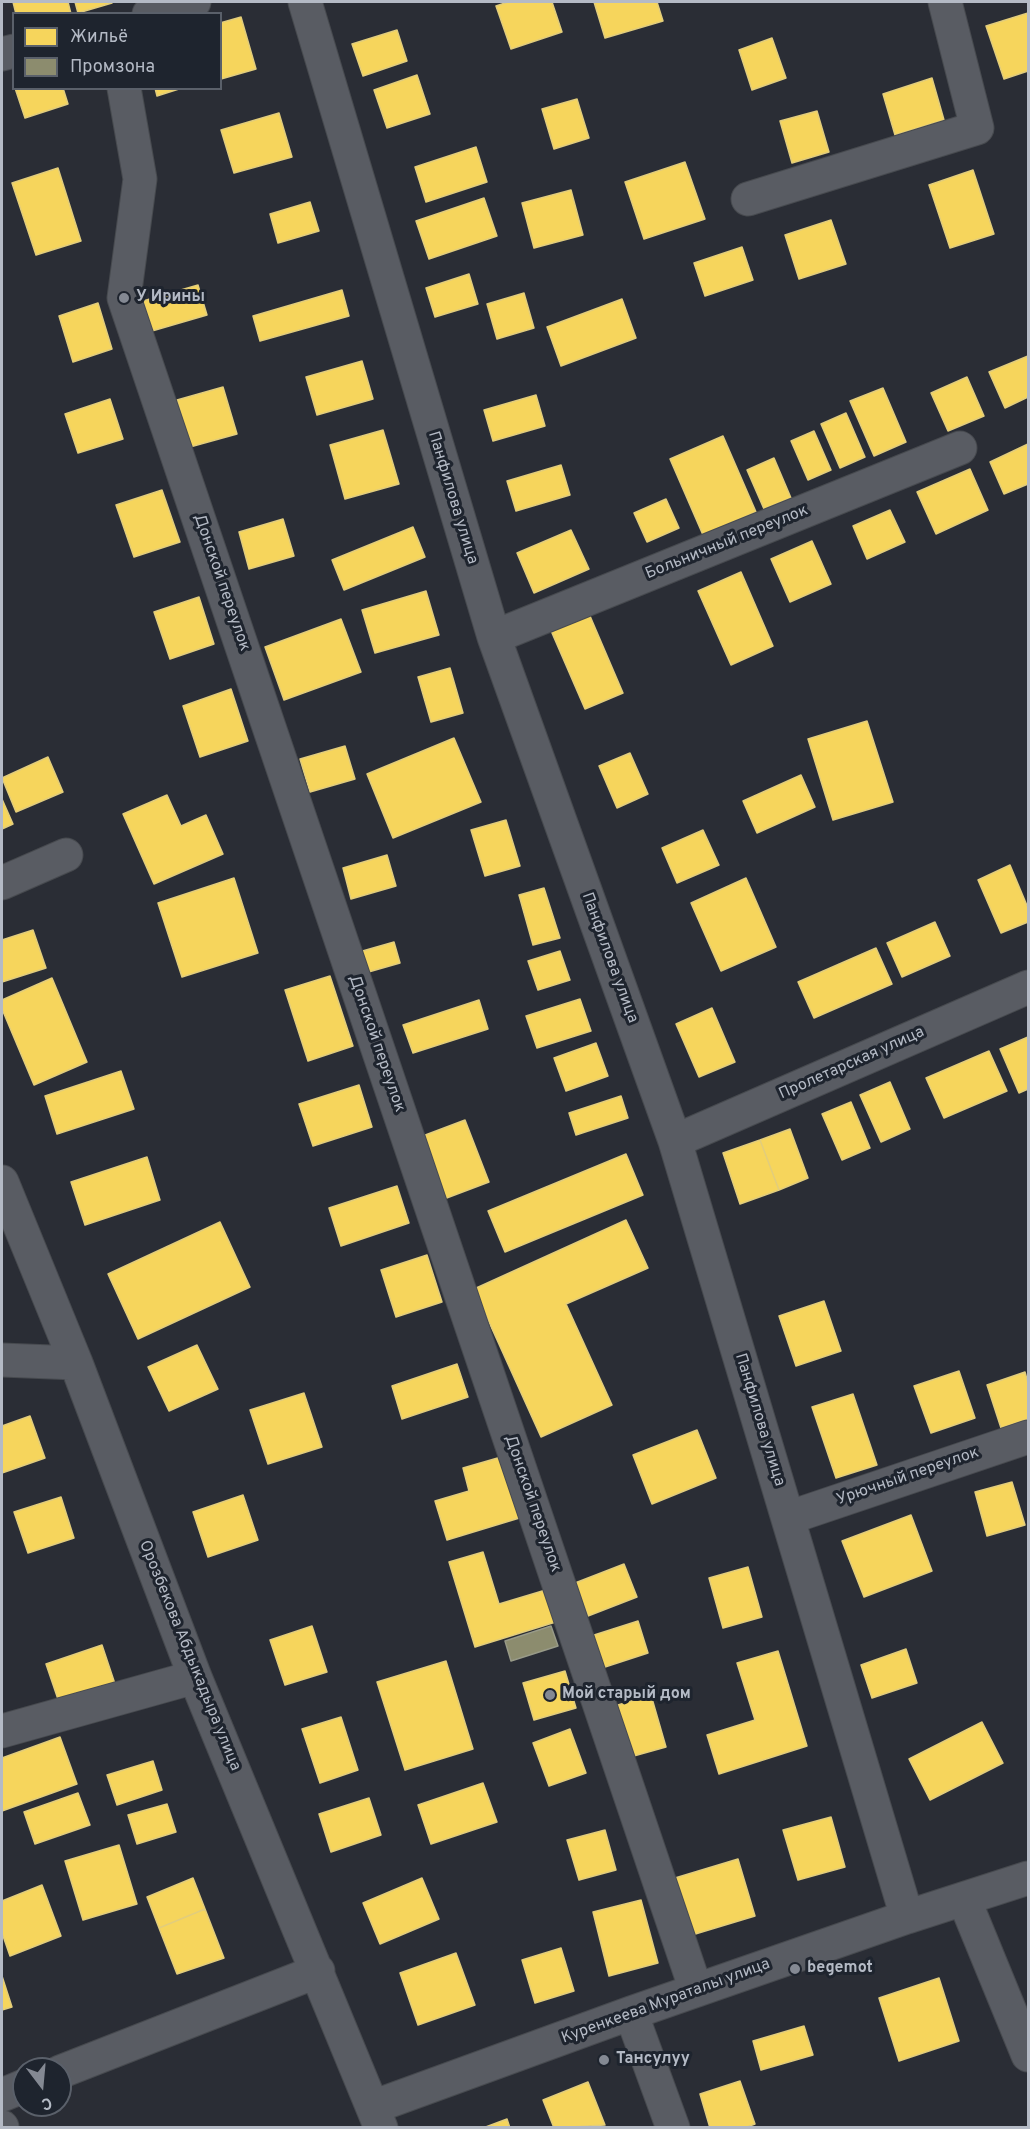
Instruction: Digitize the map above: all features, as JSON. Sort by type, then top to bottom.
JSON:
[{"type":"street","points":[[156,12],[194,2]]},
{"type":"street","name":"Панфилова улица","points":[[305,2],[494,638],[675,1141],[907,1917]]},
{"type":"street","points":[[748,199],[977,128],[945,2]]},
{"type":"street","name":"Донской переулок","points":[[124,90],[140,179],[124,297],[696,1990]]},
{"type":"street","name":"Больничный переулок","points":[[494,638],[960,448]]},
{"type":"street","points":[[2,883],[66,855]]},
{"type":"street","name":"Пролетарская улица","points":[[675,1141],[1029,987]]},
{"type":"street","name":"Орозбекова Абдыкадыра улица","points":[[2,1182],[76,1363],[195,1677],[377,2117]]},
{"type":"street","points":[[2,1360],[76,1363]]},
{"type":"street","name":"Урючный переулок","points":[[789,1518],[1029,1437]]},
{"type":"street","points":[[2,1731],[195,1677]]},
{"type":"street","name":"Куренкеева Мураталы улица","points":[[377,2117],[631,2013],[907,1917],[1029,1878]]},
{"type":"street","points":[[964,1899],[1029,2055]]},
{"type":"street","points":[[72,2067],[318,1971]]},
{"type":"street","points":[[631,2013],[673,2127]]},
{"type":"building: Жильё","points":[[13,2],[68,2],[70,12],[16,12]]},
{"type":"building: Жильё","points":[[75,2],[112,2],[81,12],[78,12]]},
{"type":"building: Жильё","points":[[508,2],[552,2],[562,32],[511,49],[496,6]]},
{"type":"building: Жильё","points":[[594,2],[657,2],[663,21],[605,38]]},
{"type":"building: Жильё","points":[[1028,13],[1028,71],[1004,79],[986,26]]},
{"type":"building: Жильё","points":[[241,17],[256,69],[222,79],[222,22]]},
{"type":"building: Жильё","points":[[397,30],[407,61],[363,76],[352,44]]},
{"type":"building: Жильё","points":[[772,38],[786,78],[752,90],[739,50]]},
{"type":"building: Жильё","points":[[417,75],[430,114],[387,128],[374,90]]},
{"type":"building: Жильё","points":[[932,78],[944,120],[895,135],[883,94]]},
{"type":"building: Жильё","points":[[16,90],[64,90],[68,104],[25,118]]},
{"type":"building: Жильё","points":[[156,90],[176,90],[157,96]]},
{"type":"building: Жильё","points":[[577,99],[589,138],[554,149],[542,109]]},
{"type":"building: Жильё","points":[[817,111],[829,152],[792,163],[780,121]]},
{"type":"building: Жильё","points":[[279,113],[292,157],[234,173],[221,130]]},
{"type":"building: Жильё","points":[[476,147],[487,182],[426,202],[415,167]]},
{"type":"building: Жильё","points":[[685,162],[705,219],[644,239],[625,182]]},
{"type":"building: Жильё","points":[[58,168],[81,241],[36,255],[12,183]]},
{"type":"building: Жильё","points":[[973,170],[994,234],[950,248],[929,185]]},
{"type":"building: Жильё","points":[[571,190],[583,235],[534,248],[522,203]]},
{"type":"building: Жильё","points":[[484,198],[497,236],[429,259],[416,221]]},
{"type":"building: Жильё","points":[[310,202],[319,231],[278,243],[270,214]]},
{"type":"building: Жильё","points":[[831,220],[846,264],[799,279],[785,235]]},
{"type":"building: Жильё","points":[[742,247],[753,280],[705,296],[694,263]]},
{"type":"building: Жильё","points":[[469,274],[478,304],[435,317],[426,288]]},
{"type":"building: Жильё","points":[[198,285],[207,315],[152,331],[143,301]]},
{"type":"building: Жильё","points":[[342,290],[349,316],[260,341],[253,316]]},
{"type":"building: Жильё","points":[[524,293],[534,328],[497,339],[487,304]]},
{"type":"building: Жильё","points":[[622,299],[636,338],[561,366],[547,327]]},
{"type":"building: Жильё","points":[[98,303],[112,349],[73,362],[59,316]]},
{"type":"building: Жильё","points":[[1028,356],[1028,397],[1005,408],[989,372]]},
{"type":"building: Жильё","points":[[362,361],[373,399],[317,415],[306,377]]},
{"type":"building: Жильё","points":[[967,377],[984,416],[948,431],[931,393]]},
{"type":"building: Жильё","points":[[223,387],[237,434],[190,447],[177,400]]},
{"type":"building: Жильё","points":[[883,388],[906,442],[874,456],[850,401]]},
{"type":"building: Жильё","points":[[536,395],[545,426],[493,441],[484,410]]},
{"type":"building: Жильё","points":[[110,399],[123,439],[78,453],[65,414]]},
{"type":"building: Жильё","points":[[846,413],[865,457],[840,468],[821,424]]},
{"type":"building: Жильё","points":[[383,430],[399,484],[345,499],[330,445]]},
{"type":"building: Жильё","points":[[814,431],[831,470],[808,480],[791,441]]},
{"type":"building: Жильё","points":[[723,436],[756,512],[703,535],[670,459]]},
{"type":"building: Жильё","points":[[1028,444],[1028,484],[1004,494],[990,462]]},
{"type":"building: Жильё","points":[[774,458],[791,498],[764,509],[747,470]]},
{"type":"building: Жильё","points":[[561,465],[570,495],[516,511],[507,481]]},
{"type":"building: Жильё","points":[[970,469],[988,510],[936,534],[917,492]]},
{"type":"building: Жильё","points":[[162,490],[180,542],[134,557],[116,505]]},
{"type":"building: Жильё","points":[[666,499],[679,528],[647,542],[634,513]]},
{"type":"building: Жильё","points":[[890,510],[905,542],[867,559],[853,526]]},
{"type":"building: Жильё","points":[[283,519],[294,556],[249,569],[239,532]]},
{"type":"building: Жильё","points":[[413,527],[425,557],[344,590],[332,560]]},
{"type":"building: Жильё","points":[[571,530],[589,569],[534,593],[517,553]]},
{"type":"building: Жильё","points":[[812,541],[831,584],[790,602],[771,559]]},
{"type":"building: Жильё","points":[[741,572],[773,646],[731,665],[698,591]]},
{"type":"building: Жильё","points":[[426,591],[439,635],[375,653],[362,610]]},
{"type":"building: Жильё","points":[[199,597],[214,644],[170,659],[154,612]]},
{"type":"building: Жильё","points":[[587,609],[623,693],[585,709],[549,626]]},
{"type":"building: Жильё","points":[[341,619],[361,672],[284,700],[265,647]]},
{"type":"building: Жильё","points":[[450,668],[463,713],[431,722],[418,677]]},
{"type":"building: Жильё","points":[[231,689],[248,741],[200,757],[183,706]]},
{"type":"building: Жильё","points":[[867,721],[893,802],[833,820],[808,739]]},
{"type":"building: Жильё","points":[[454,738],[481,802],[393,838],[367,774]]},
{"type":"building: Жильё","points":[[345,746],[355,779],[310,792],[300,759]]},
{"type":"building: Жильё","points":[[630,753],[648,794],[617,808],[599,766]]},
{"type":"building: Жильё","points":[[48,757],[63,792],[16,812],[2,778]]},
{"type":"building: Жильё","points":[[801,775],[815,807],[757,833],[743,801]]},
{"type":"building: Жильё","points":[[167,795],[181,826],[206,815],[223,854],[154,884],[123,814]]},
{"type":"building: Жильё","points":[[2,799],[13,824],[2,829]]},
{"type":"building: Жильё","points":[[506,820],[520,866],[485,876],[471,830]]},
{"type":"building: Жильё","points":[[703,830],[719,865],[677,883],[662,848]]},
{"type":"building: Жильё","points":[[387,855],[396,886],[351,899],[343,868]]},
{"type":"building: Жильё","points":[[1010,865],[1028,908],[1028,922],[1001,933],[978,880]]},
{"type":"building: Жильё","points":[[234,878],[258,953],[182,977],[158,903]]},
{"type":"building: Жильё","points":[[746,878],[776,947],[721,971],[691,903]]},
{"type":"building: Жильё","points":[[544,888],[560,938],[533,945],[519,895]]},
{"type":"building: Жильё","points":[[935,922],[950,956],[902,977],[887,943]]},
{"type":"building: Жильё","points":[[33,930],[46,968],[2,982],[2,940]]},
{"type":"building: Жильё","points":[[394,942],[400,963],[365,973],[359,952]]},
{"type":"building: Жильё","points":[[876,948],[892,984],[814,1018],[798,982]]},
{"type":"building: Жильё","points":[[560,951],[570,980],[538,990],[528,961]]},
{"type":"building: Жильё","points":[[330,976],[353,1046],[308,1061],[285,990]]},
{"type":"building: Жильё","points":[[52,978],[87,1062],[34,1085],[2,1009],[2,1000]]},
{"type":"building: Жильё","points":[[580,999],[591,1031],[537,1048],[526,1016]]},
{"type":"building: Жильё","points":[[479,1000],[488,1029],[413,1053],[403,1025]]},
{"type":"building: Жильё","points":[[712,1008],[735,1062],[699,1077],[676,1024]]},
{"type":"building: Жильё","points":[[1028,1037],[1028,1089],[1019,1093],[1000,1049]]},
{"type":"building: Жильё","points":[[596,1043],[608,1076],[566,1091],[554,1058]]},
{"type":"building: Жильё","points":[[989,1051],[1007,1091],[944,1118],[926,1078]]},
{"type":"building: Жильё","points":[[121,1071],[134,1109],[57,1134],[45,1096]]},
{"type":"building: Жильё","points":[[890,1082],[910,1129],[881,1142],[860,1095]]},
{"type":"building: Жильё","points":[[359,1085],[372,1127],[313,1146],[299,1104]]},
{"type":"building: Жильё","points":[[621,1096],[628,1118],[576,1135],[569,1113]]},
{"type":"building: Жильё","points":[[851,1102],[870,1148],[842,1160],[822,1114]]},
{"type":"building: Жильё","points":[[465,1120],[489,1182],[444,1199],[420,1137]]},
{"type":"building: Жильё","points":[[790,1129],[808,1178],[779,1190],[760,1140]]},
{"type":"building: Жильё","points":[[760,1140],[779,1190],[740,1204],[723,1153]]},
{"type":"building: Жильё","points":[[626,1154],[643,1195],[505,1252],[488,1211]]},
{"type":"building: Жильё","points":[[147,1157],[160,1200],[85,1225],[71,1182]]},
{"type":"building: Жильё","points":[[397,1186],[409,1223],[341,1246],[329,1208]]},
{"type":"building: Жильё","points":[[626,1220],[648,1268],[566,1304],[612,1405],[541,1437],[474,1289]]},
{"type":"building: Жильё","points":[[220,1222],[250,1287],[138,1339],[108,1274]]},
{"type":"building: Жильё","points":[[427,1255],[442,1302],[396,1317],[381,1270]]},
{"type":"building: Жильё","points":[[824,1301],[841,1351],[796,1366],[779,1316]]},
{"type":"building: Жильё","points":[[197,1345],[218,1389],[169,1411],[148,1367]]},
{"type":"building: Жильё","points":[[457,1364],[468,1397],[402,1419],[392,1386]]},
{"type":"building: Жильё","points":[[959,1371],[975,1418],[931,1433],[914,1386]]},
{"type":"building: Жильё","points":[[1025,1372],[1028,1383],[1028,1419],[1001,1428],[987,1385]]},
{"type":"building: Жильё","points":[[304,1393],[322,1447],[268,1464],[250,1410]]},
{"type":"building: Жильё","points":[[853,1394],[877,1465],[836,1478],[812,1407]]},
{"type":"building: Жильё","points":[[30,1416],[45,1458],[2,1473],[2,1426]]},
{"type":"building: Жильё","points":[[697,1430],[716,1478],[652,1504],[633,1455]]},
{"type":"building: Жильё","points":[[508,1455],[526,1516],[447,1540],[435,1501],[469,1491],[463,1468]]},
{"type":"building: Жильё","points":[[1012,1482],[1025,1525],[987,1536],[975,1492]]},
{"type":"building: Жильё","points":[[243,1495],[258,1540],[208,1557],[193,1512]]},
{"type":"building: Жильё","points":[[61,1497],[74,1538],[28,1553],[14,1512]]},
{"type":"building: Жильё","points":[[911,1515],[932,1571],[864,1597],[842,1541]]},
{"type":"building: Жильё","points":[[483,1552],[499,1604],[549,1589],[559,1621],[475,1647],[449,1562]]},
{"type":"building: Жильё","points":[[624,1564],[637,1597],[588,1616],[575,1583]]},
{"type":"building: Жильё","points":[[748,1567],[762,1617],[723,1628],[709,1578]]},
{"type":"building: Жильё","points":[[638,1621],[648,1653],[602,1668],[591,1636]]},
{"type":"building: Жильё","points":[[312,1626],[327,1672],[285,1685],[270,1640]]},
{"type":"building: Жильё","points":[[102,1645],[118,1693],[62,1711],[46,1664]]},
{"type":"building: Жильё","points":[[906,1649],[917,1683],[872,1698],[861,1665]]},
{"type":"building: Жильё","points":[[778,1651],[807,1746],[719,1774],[707,1735],[755,1720],[737,1663]]},
{"type":"building: Жильё","points":[[446,1661],[473,1749],[405,1770],[377,1682]]},
{"type":"building: Жильё","name":"Мой старый дом","points":[[565,1671],[576,1708],[534,1720],[523,1683]]},
{"type":"building: Жильё","points":[[651,1695],[666,1747],[623,1759],[608,1708]]},
{"type":"building: Жильё","points":[[341,1717],[358,1770],[320,1783],[302,1729]]},
{"type":"building: Жильё","points":[[982,1722],[1003,1763],[930,1800],[909,1759]]},
{"type":"building: Жильё","points":[[570,1729],[586,1773],[549,1786],[533,1743]]},
{"type":"building: Жильё","points":[[60,1737],[77,1784],[2,1811],[2,1758]]},
{"type":"building: Жильё","points":[[153,1761],[162,1790],[117,1805],[107,1775]]},
{"type":"building: Жильё","points":[[483,1783],[497,1822],[431,1844],[418,1805]]},
{"type":"building: Жильё","points":[[78,1793],[90,1825],[35,1844],[24,1812]]},
{"type":"building: Жильё","points":[[369,1798],[381,1835],[331,1852],[319,1814]]},
{"type":"building: Жильё","points":[[167,1804],[176,1832],[137,1844],[128,1815]]},
{"type":"building: Жильё","points":[[831,1817],[845,1867],[798,1880],[783,1830]]},
{"type":"building: Жильё","points":[[605,1830],[616,1870],[579,1880],[567,1840]]},
{"type":"building: Жильё","points":[[119,1845],[137,1904],[83,1920],[65,1861]]},
{"type":"building: Жильё","points":[[738,1859],[755,1916],[692,1935],[675,1878]]},
{"type":"building: Жильё","points":[[193,1878],[205,1909],[159,1928],[147,1897]]},
{"type":"building: Жильё","points":[[422,1878],[439,1919],[380,1944],[363,1903]]},
{"type":"building: Жильё","points":[[42,1885],[61,1936],[10,1956],[2,1933],[2,1901]]},
{"type":"building: Жильё","points":[[641,1900],[658,1963],[609,1976],[593,1912]]},
{"type":"building: Жильё","points":[[205,1909],[224,1958],[177,1974],[159,1928]]},
{"type":"building: Жильё","points":[[561,1948],[574,1991],[535,2003],[522,1960]]},
{"type":"building: Жильё","points":[[456,1953],[475,2005],[418,2025],[400,1973]]},
{"type":"building: Жильё","points":[[2,1976],[12,2007],[2,2010]]},
{"type":"building: Жильё","points":[[939,1978],[959,2041],[899,2061],[879,1998]]},
{"type":"building: Жильё","points":[[804,2026],[813,2055],[761,2070],[753,2041]]},
{"type":"building: Жильё","points":[[740,2081],[755,2124],[744,2128],[710,2128],[700,2094]]},
{"type":"building: Жильё","points":[[588,2082],[605,2125],[554,2128],[543,2100]]},
{"type":"building: Жильё","points":[[507,2119],[510,2128],[483,2128]]},
{"type":"building: Промзона","points":[[551,1626],[558,1646],[511,1661],[505,1641]]},
{"type":"place","name":"У Ирины","points":[[124,298]]},
{"type":"place","name":"Мой старый дом","points":[[550,1695]]},
{"type":"place","name":"begemot","points":[[795,1969]]},
{"type":"place","name":"Тансулуу","points":[[604,2060]]}]
